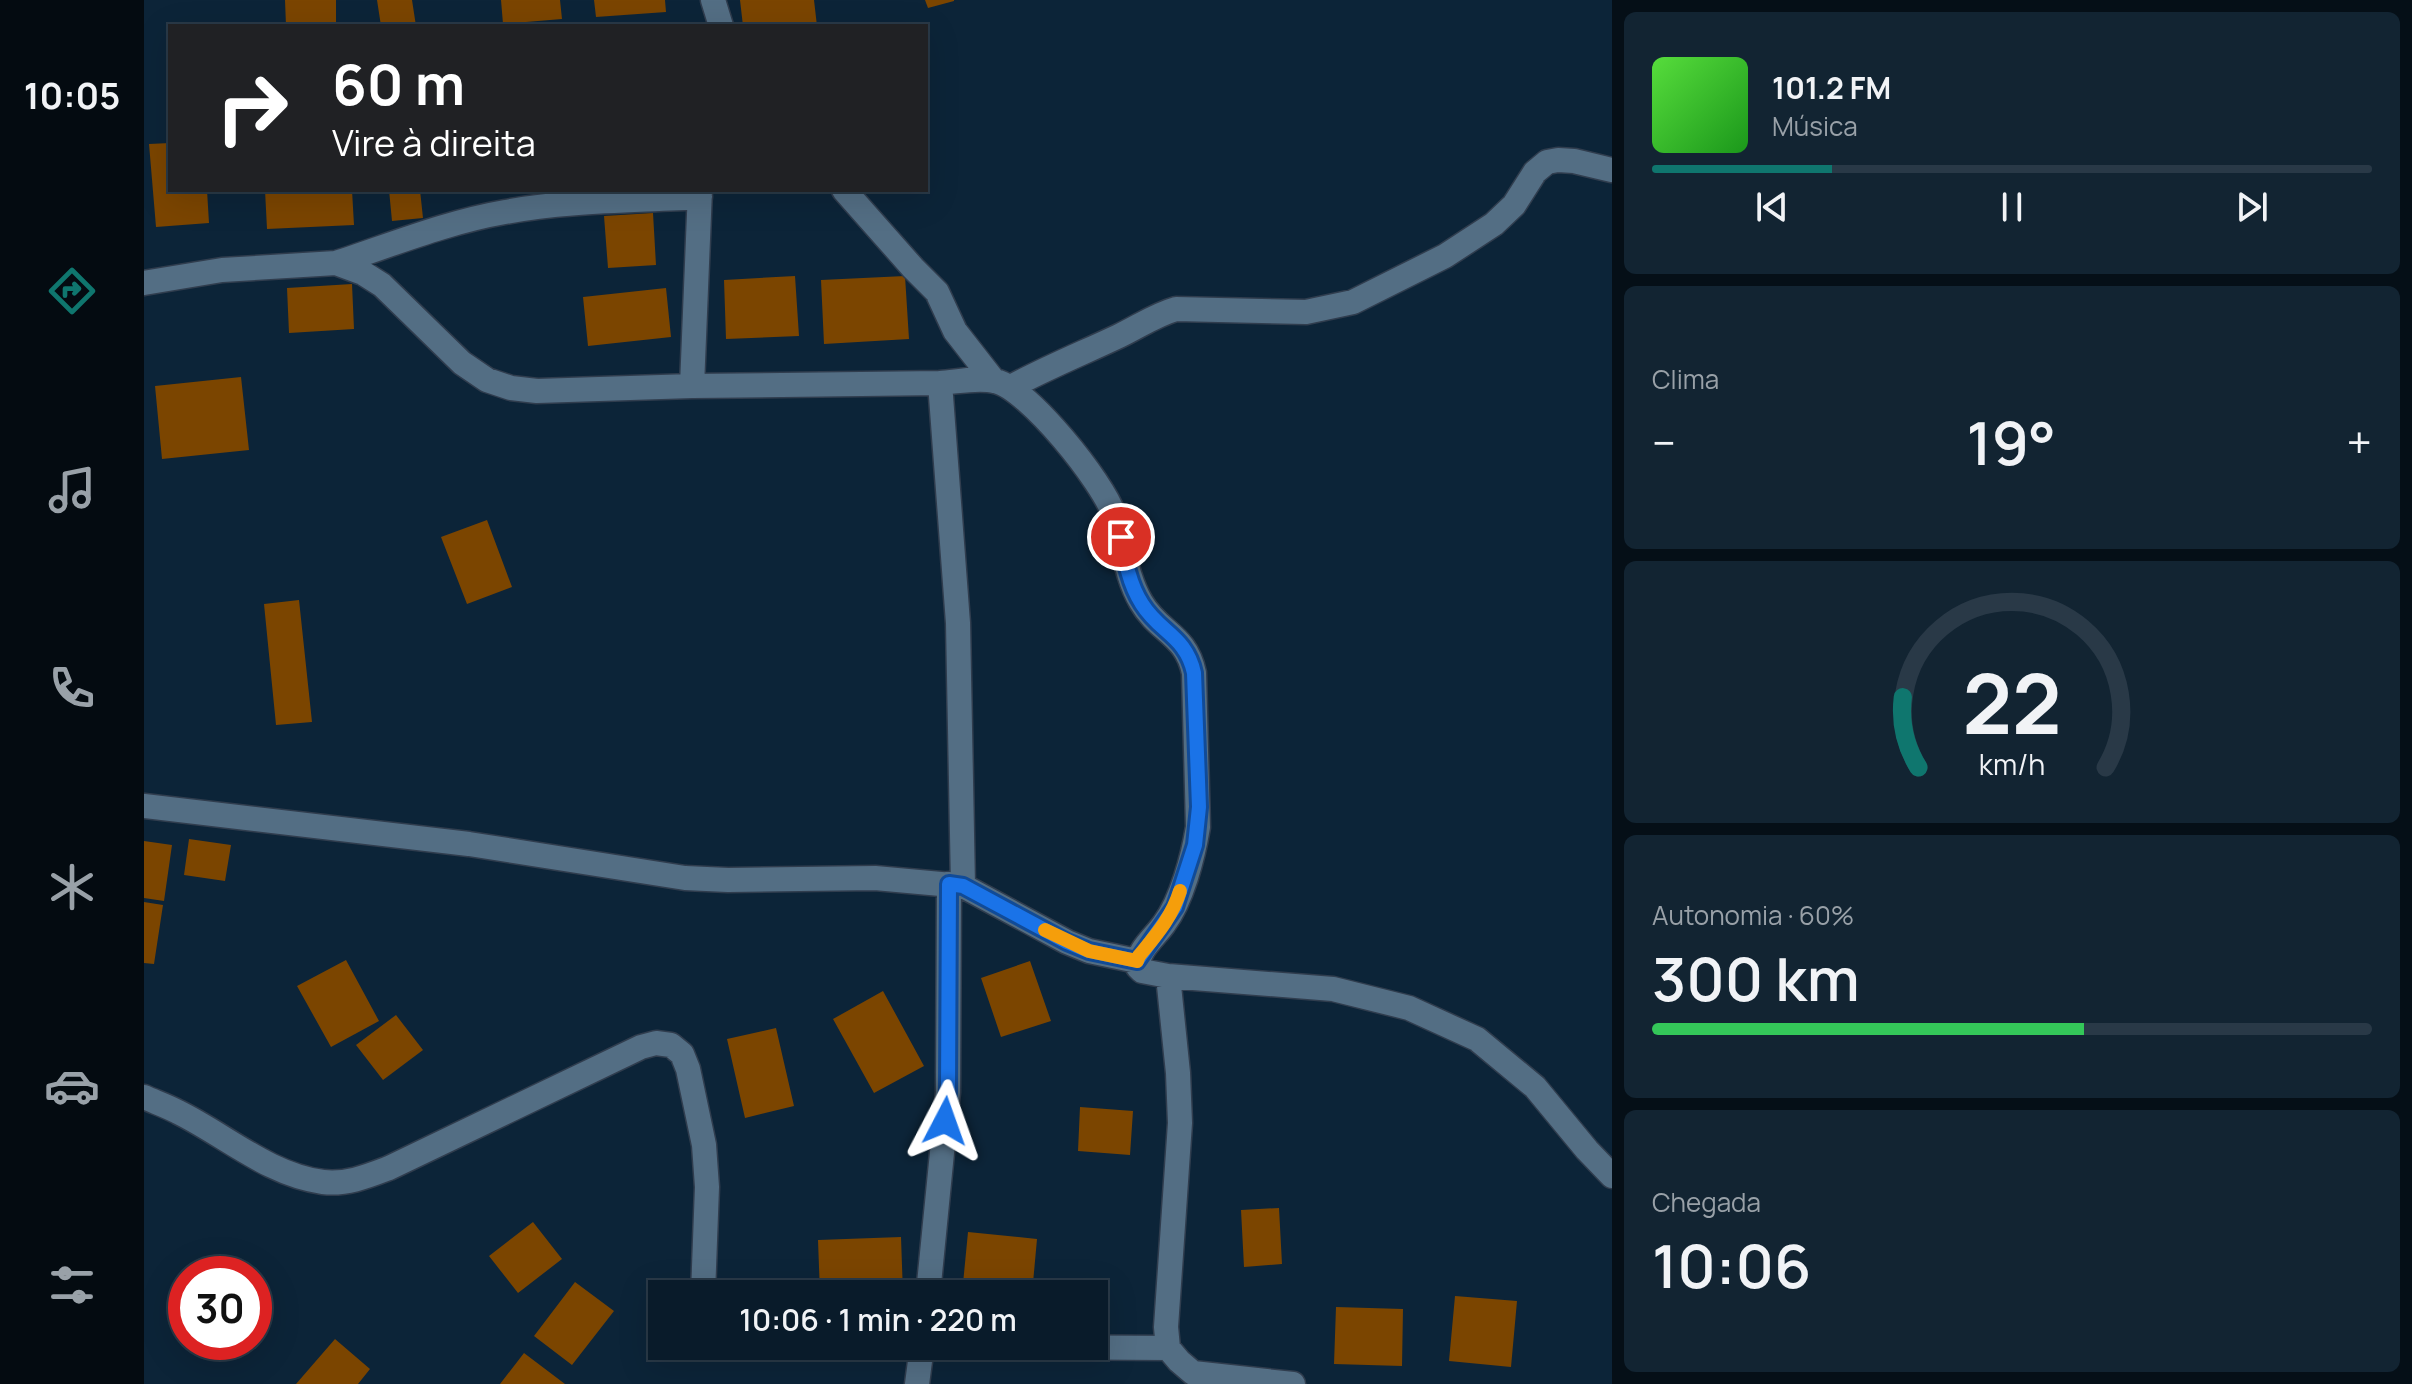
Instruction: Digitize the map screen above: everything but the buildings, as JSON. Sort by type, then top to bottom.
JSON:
[{"type":"street","points":[[711,24],[713,0]]},
{"type":"street","points":[[713,0],[720,24]]},
{"type":"street","points":[[336,263],[363,273],[382,285],[462,363],[487,380],[511,388],[537,391],[692,386],[1002,384],[1050,366],[1159,314],[1176,309],[1306,312],[1353,302],[1445,256],[1494,224],[1514,205],[1535,172],[1547,162],[1574,161],[1612,170]]},
{"type":"street","points":[[846,192],[937,292],[955,331],[1002,384],[1026,399],[1086,466],[1104,491],[1114,513],[1132,584],[1142,604],[1157,623],[1184,646],[1192,665],[1199,807],[1195,845],[1175,907],[1137,961],[1138,967],[1142,971],[1168,976],[1333,989],[1409,1008],[1477,1039],[1512,1067],[1535,1087],[1612,1176]]},
{"type":"street","points":[[144,283],[222,270],[336,263],[457,223],[506,211],[700,194],[692,386]]},
{"type":"street","points":[[929,1280],[948,1092],[956,885],[958,623],[940,383]]},
{"type":"street","points":[[144,806],[469,844],[685,878],[875,878],[956,885],[1067,942],[1089,951],[1137,961]]},
{"type":"street","points":[[1168,976],[1180,1123],[1166,1327],[1168,1348],[1191,1378],[1293,1384]]},
{"type":"street","points":[[144,1097],[179,1112],[238,1148],[288,1173],[324,1183],[353,1181],[389,1168],[641,1047],[656,1043],[671,1045],[682,1054],[688,1069],[704,1145],[707,1187],[704,1280]]},
{"type":"street","points":[[1108,1348],[1168,1348]]},
{"type":"street","points":[[917,1384],[920,1360]]},
{"type":"slow traffic","points":[[1045,930],[1089,951],[1137,961],[1175,907],[1180,891]]},
{"type":"route","points":[[945,1121],[948,1092],[949,884],[963,886],[986,897],[1067,942],[1089,951],[1137,961],[1175,907],[1195,845],[1199,807],[1191,657],[1142,604],[1132,584],[1121,537]]}]
